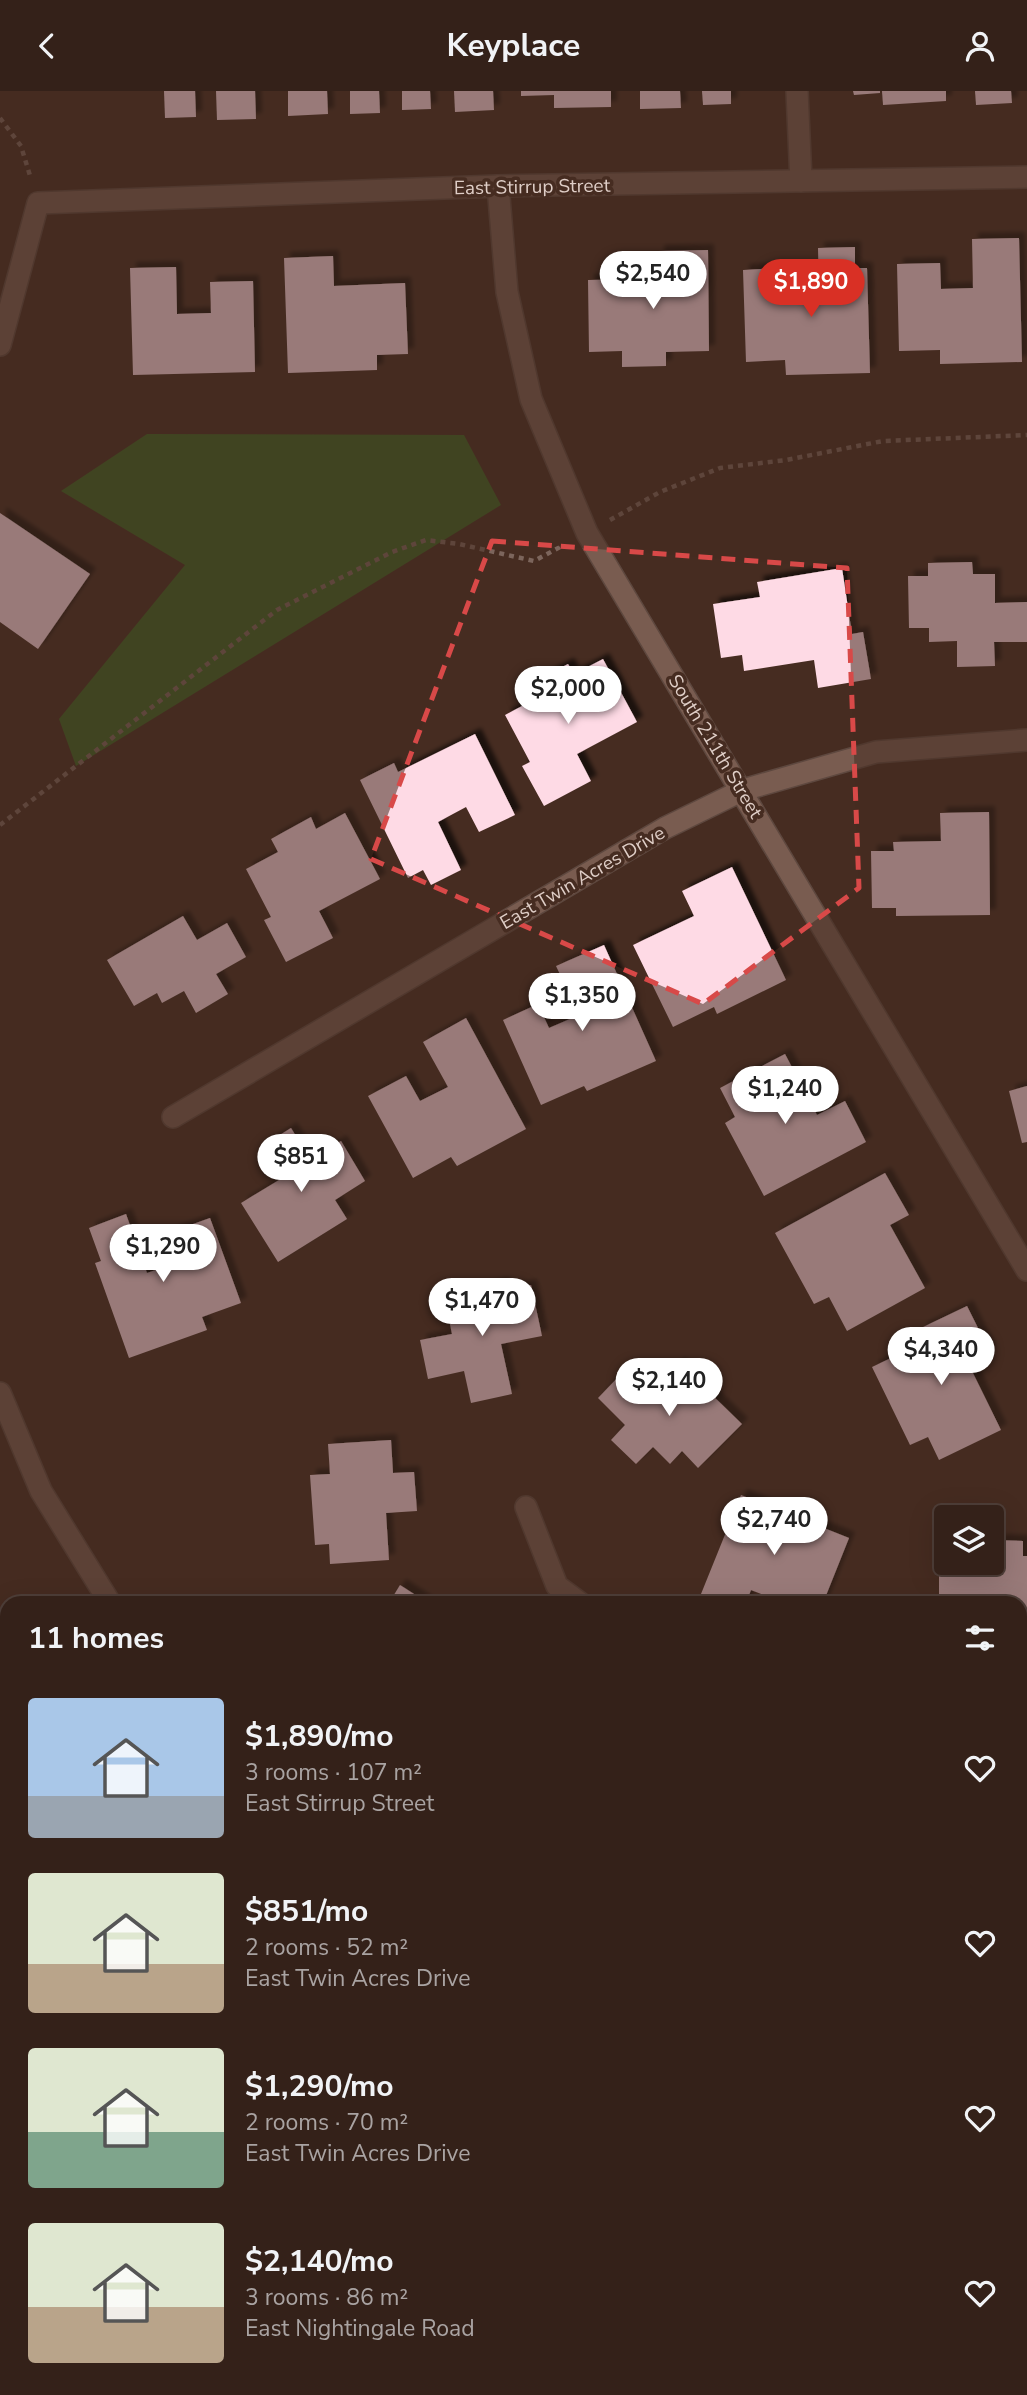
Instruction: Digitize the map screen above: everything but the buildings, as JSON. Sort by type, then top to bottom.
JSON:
[{"type":"street","points":[[797,91],[801,181]]},
{"type":"street","name":"East Stirrup Street","points":[[38,203],[498,186],[1027,177]]},
{"type":"street","name":"South 211th Street","points":[[498,186],[507,292],[531,399],[587,533],[743,790],[1027,1270]]},
{"type":"street","points":[[0,345],[38,203]]},
{"type":"street","name":"East Twin Acres Drive","points":[[173,1117],[665,828],[743,790],[876,752],[1027,740]]},
{"type":"street","points":[[0,1393],[41,1491],[106,1596]]},
{"type":"street","points":[[526,1507],[557,1586],[571,1596]]},
{"type":"path","points":[[0,118],[21,146],[38,203]]},
{"type":"path","points":[[0,825],[277,610],[391,552],[426,540],[459,544],[534,561],[660,492],[720,468],[786,460],[883,441],[939,436],[1027,435]]},
{"type":"highlighted area","points":[[492,541],[847,568],[859,888],[703,1004],[371,859]]},
{"type":"green space","points":[[147,434],[464,435],[501,505],[76,766],[59,719],[185,565],[61,491]]}]
